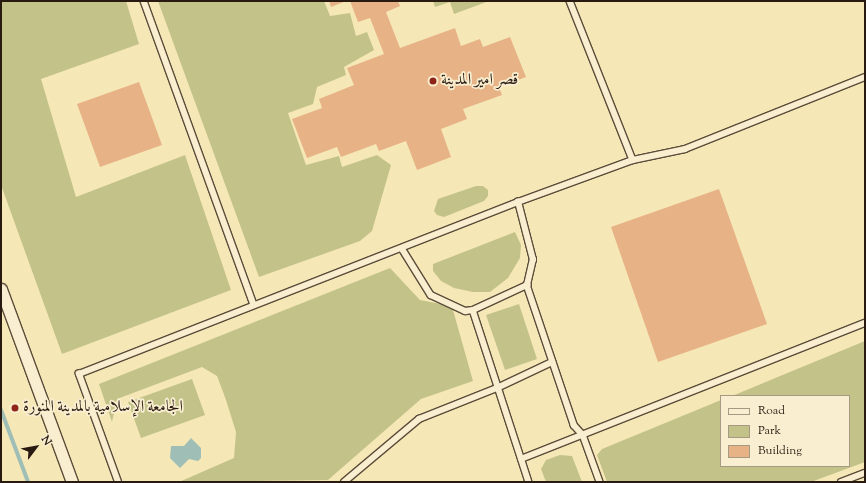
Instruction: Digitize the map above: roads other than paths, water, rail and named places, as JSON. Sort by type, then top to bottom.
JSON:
[{"type":"street","points":[[1,288],[72,482]]},
{"type":"lane","points":[[144,1],[254,305]]},
{"type":"lane","points":[[570,1],[633,160]]},
{"type":"lane","points":[[118,482],[79,374],[254,305],[403,250],[518,202],[633,160],[685,149],[865,76]]},
{"type":"lane","points":[[518,202],[533,260],[527,285],[574,425],[583,435],[600,482]]},
{"type":"lane","points":[[403,250],[431,295],[465,311],[473,310],[527,285]]},
{"type":"lane","points":[[473,310],[497,388],[529,482]]},
{"type":"lane","points":[[521,459],[865,323]]},
{"type":"lane","points":[[344,482],[419,418],[497,388],[552,362]]},
{"type":"lane","points":[[842,482],[865,473]]},
{"type":"water","points":[[191,438],[201,448],[201,458],[198,461],[189,459],[180,468],[170,458],[171,446],[184,446]]},
{"type":"waterway","points":[[1,410],[28,482]]},
{"type":"place","name":"قصر امير المدينة","points":[[433,81]]},
{"type":"place","name":"الجامعة الإسلامية بالمدينة المنورة","points":[[15,408]]}]
